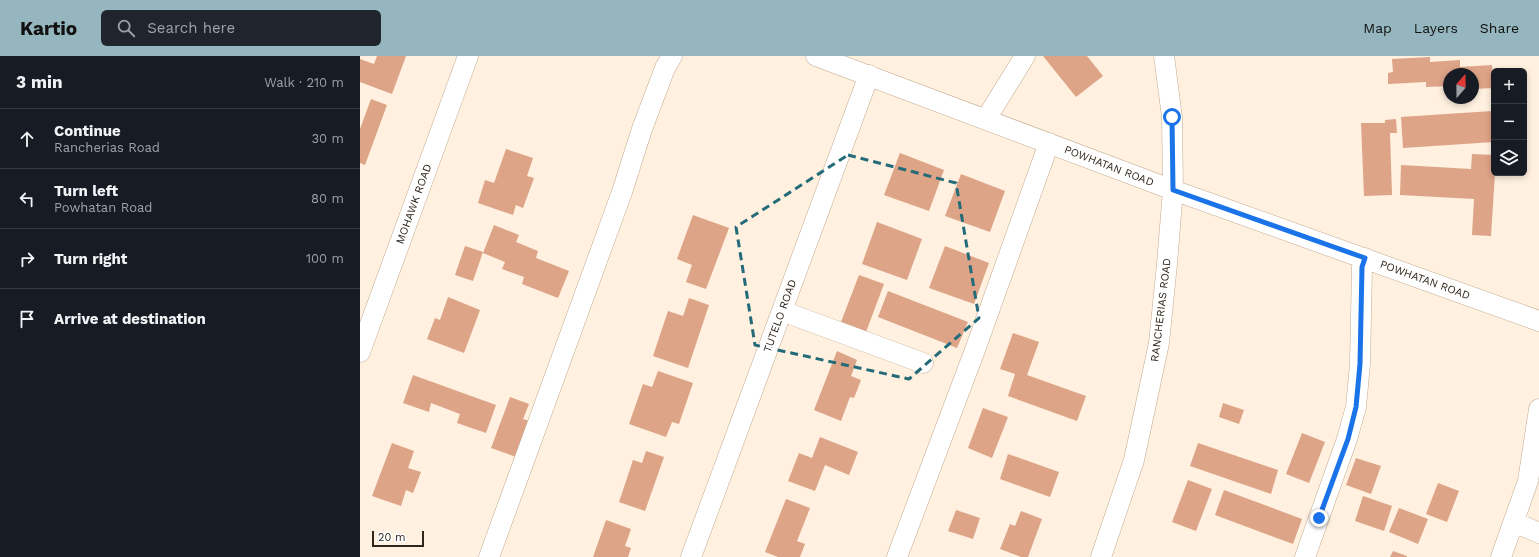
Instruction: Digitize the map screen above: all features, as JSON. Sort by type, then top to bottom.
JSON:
[{"type":"street","name":"MOHAWK ROAD","points":[[360,352],[468,56]]},
{"type":"street","points":[[489,557],[622,192],[642,129],[665,68],[672,56]]},
{"type":"street","name":"POWHATAN ROAD","points":[[816,56],[841,60],[869,75],[1173,190],[1539,321]]},
{"type":"street","points":[[986,119],[1025,56]]},
{"type":"street","name":"RANCHERIAS ROAD","points":[[1101,557],[1134,460],[1159,343],[1173,190],[1172,117],[1164,56]]},
{"type":"street","name":"TUTELO ROAD","points":[[691,557],[869,75]]},
{"type":"street","points":[[897,557],[975,350],[1049,143]]},
{"type":"street","points":[[1305,557],[1348,439],[1356,407],[1360,364],[1362,267],[1365,258]]},
{"type":"street","points":[[782,311],[923,363]]},
{"type":"street","points":[[1501,557],[1528,481],[1539,409]]},
{"type":"street","points":[[1514,522],[1539,533]]},
{"type":"highlighted area","points":[[848,155],[956,183],[979,318],[909,379],[755,345],[736,227]]},
{"type":"building","points":[[377,56],[406,56],[392,94],[360,82],[360,59],[374,64]]},
{"type":"building","points":[[1043,56],[1087,56],[1103,76],[1076,97]]},
{"type":"building","points":[[1430,57],[1430,62],[1460,60],[1460,67],[1492,65],[1491,88],[1479,89],[1479,68],[1443,68],[1443,86],[1426,87],[1426,82],[1388,84],[1388,73],[1393,72],[1392,59]]},
{"type":"building","points":[[371,99],[387,105],[365,165],[360,163],[360,129]]},
{"type":"building","points":[[1491,111],[1491,142],[1403,148],[1401,117]]},
{"type":"building","points":[[1396,119],[1397,133],[1390,133],[1392,195],[1364,196],[1361,123],[1385,123],[1385,120]]},
{"type":"building","points":[[506,149],[533,158],[527,176],[534,178],[523,208],[516,205],[513,215],[478,203],[485,180],[494,183]]},
{"type":"building","points":[[900,153],[944,170],[929,211],[884,195]]},
{"type":"building","points":[[1472,154],[1491,155],[1491,176],[1495,176],[1491,236],[1472,235],[1474,199],[1400,195],[1401,165],[1471,169]]},
{"type":"building","points":[[961,174],[1005,191],[990,232],[945,216]]},
{"type":"building","points":[[693,215],[729,228],[706,289],[686,282],[692,265],[677,259]]},
{"type":"building","points":[[877,222],[922,239],[907,280],[862,264]]},
{"type":"building","points":[[494,225],[519,235],[516,242],[538,251],[536,258],[569,271],[558,298],[522,284],[524,277],[502,269],[505,262],[483,253]]},
{"type":"building","points":[[465,246],[483,252],[473,281],[455,275]]},
{"type":"building","points":[[945,246],[989,263],[974,304],[929,288]]},
{"type":"building","points":[[859,275],[884,284],[866,332],[841,322]]},
{"type":"building","points":[[888,291],[968,322],[957,348],[878,317]]},
{"type":"building","points":[[448,297],[480,310],[464,353],[427,339],[435,318],[440,320]]},
{"type":"building","points":[[689,298],[709,305],[688,368],[653,356],[668,311],[683,316]]},
{"type":"building","points":[[1013,333],[1039,342],[1027,375],[1086,396],[1077,421],[1008,396],[1015,374],[1000,369]]},
{"type":"building","points":[[837,351],[857,360],[851,376],[861,380],[854,398],[850,397],[841,421],[814,410]]},
{"type":"building","points":[[658,371],[693,383],[679,424],[672,422],[666,437],[629,424],[643,384],[652,387]]},
{"type":"building","points":[[413,375],[496,405],[486,433],[457,423],[460,414],[431,403],[429,412],[403,403]]},
{"type":"building","points":[[510,397],[529,404],[523,419],[529,421],[516,457],[491,448]]},
{"type":"building","points":[[1223,403],[1244,410],[1239,424],[1219,417]]},
{"type":"building","points":[[983,408],[1008,417],[992,458],[968,448]]},
{"type":"building","points":[[1302,433],[1325,442],[1309,483],[1286,474]]},
{"type":"building","points":[[820,437],[858,452],[849,475],[825,465],[815,491],[788,481],[799,453],[812,458]]},
{"type":"building","points":[[392,443],[414,451],[408,468],[421,472],[413,493],[406,490],[401,506],[372,496]]},
{"type":"building","points":[[1198,443],[1278,470],[1271,494],[1190,466]]},
{"type":"building","points":[[646,451],[664,457],[645,511],[619,502],[633,460],[642,463]]},
{"type":"building","points":[[1008,454],[1059,472],[1050,497],[1000,479]]},
{"type":"building","points":[[1356,458],[1381,466],[1371,494],[1346,485]]},
{"type":"building","points":[[1188,480],[1212,489],[1196,531],[1172,522]]},
{"type":"building","points":[[1438,483],[1459,491],[1447,522],[1426,514]]},
{"type":"building","points":[[1224,490],[1302,519],[1293,544],[1215,515]]},
{"type":"building","points":[[1363,496],[1392,506],[1384,531],[1355,521]]},
{"type":"building","points":[[786,499],[810,508],[797,541],[805,544],[800,557],[778,557],[765,552]]},
{"type":"building","points":[[1399,508],[1428,519],[1418,544],[1389,532]]},
{"type":"building","points":[[956,510],[980,518],[973,539],[948,531]]},
{"type":"building","points":[[1021,511],[1042,519],[1028,557],[1021,557],[1000,549],[1010,524],[1015,526]]},
{"type":"building","points":[[606,520],[631,529],[625,546],[631,548],[628,557],[593,557]]},
{"type":"building","points":[[1393,551],[1407,556],[1407,557],[1390,557]]},
{"type":"route","points":[[1172,117],[1173,190],[1365,258],[1362,267],[1360,364],[1356,407],[1348,439],[1319,518]]}]
